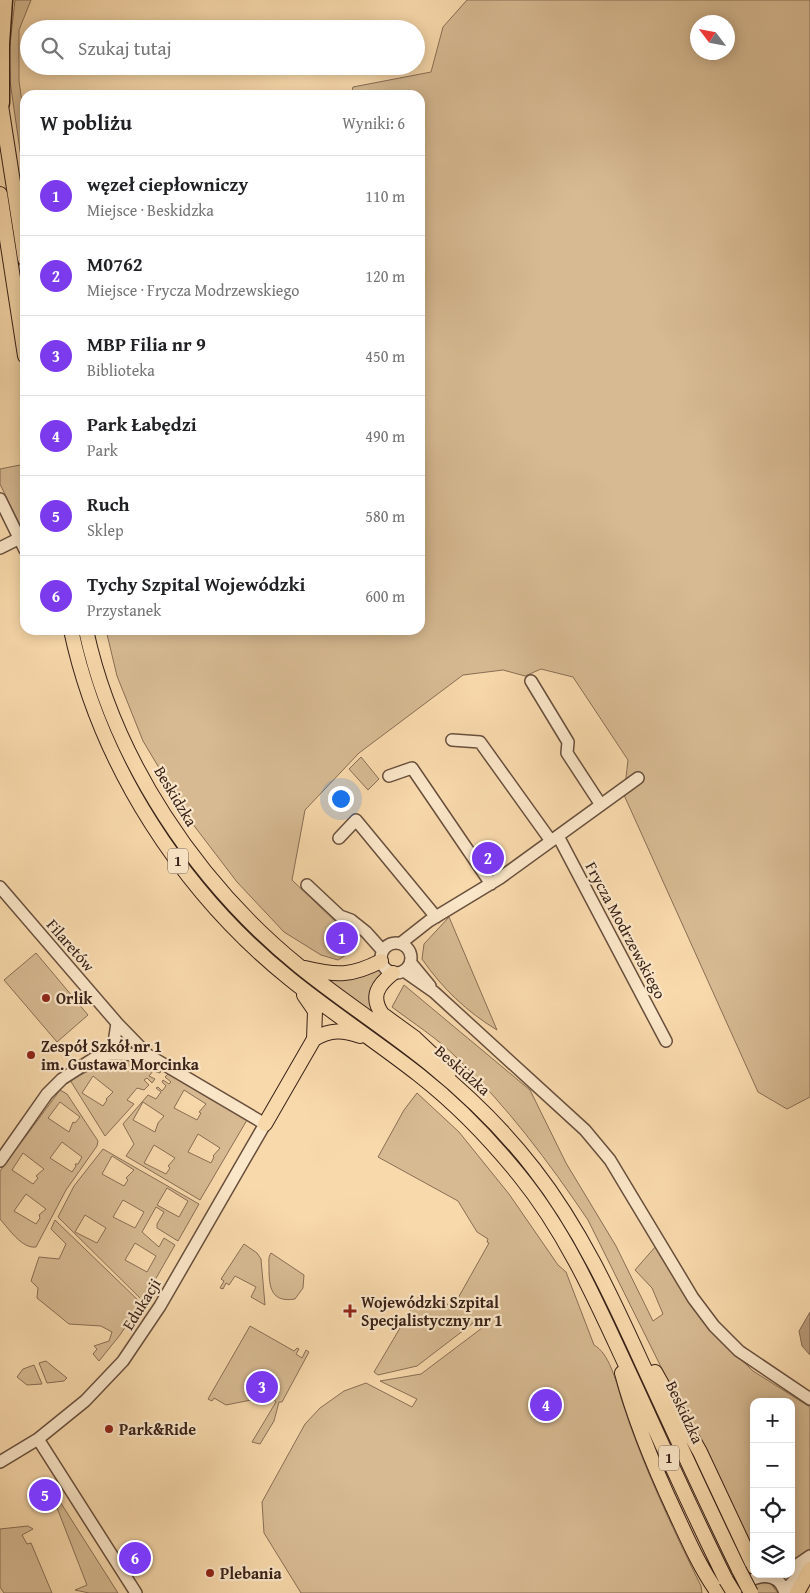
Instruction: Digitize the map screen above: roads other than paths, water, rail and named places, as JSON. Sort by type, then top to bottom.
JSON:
[{"type":"highway","points":[[0,101],[4,0]]},
{"type":"main road","points":[[0,101],[20,227]]},
{"type":"main road","points":[[0,194],[20,324]]},
{"type":"main road","name":"Beskidzka","points":[[72,635],[85,682],[105,734],[141,806],[165,843],[215,907],[290,980],[374,1042],[453,1104],[488,1139],[522,1178],[562,1236],[612,1336],[731,1589]]},
{"type":"main road","name":"Beskidzka","points":[[88,635],[112,710],[131,754],[155,798],[201,866],[226,896],[299,967],[429,1063],[462,1091],[512,1142],[556,1198],[594,1261],[739,1570],[752,1593]]},
{"type":"main road","points":[[299,967],[342,975],[353,973],[393,950]]},
{"type":"main road","points":[[402,969],[380,984],[376,991],[375,999],[377,1006],[382,1014],[436,1056],[451,1072],[462,1091]]},
{"type":"main road","points":[[265,1124],[314,1039],[315,1011],[307,998],[290,980]]},
{"type":"main road","points":[[314,1039],[322,1034],[339,1031],[374,1042]]},
{"type":"main road","points":[[627,1330],[688,1428],[750,1556]]},
{"type":"main road","points":[[612,1336],[634,1416],[655,1467],[705,1575],[718,1593]]},
{"type":"main road","points":[[789,1592],[810,1569]]},
{"type":"main road","points":[[705,1575],[709,1593]]},
{"type":"street","points":[[0,498],[20,538],[0,548]]},
{"type":"street","points":[[531,681],[568,742],[567,753],[601,805]]},
{"type":"street","name":"Frycza Modrzewskiego","points":[[452,740],[480,742],[554,838],[666,1040]]},
{"type":"street","points":[[389,776],[412,768],[491,884]]},
{"type":"street","points":[[402,969],[385,968],[393,950],[436,917],[491,884],[638,778]]},
{"type":"street","points":[[339,838],[356,820],[436,917]]},
{"type":"street","points":[[307,885],[340,916],[351,920],[393,950],[402,969],[434,992],[585,1130],[610,1160],[693,1298],[714,1326],[739,1351],[810,1399]]},
{"type":"street","name":"Filaretów","points":[[0,887],[117,1023],[148,1055],[265,1124]]},
{"type":"street","points":[[110,1054],[117,1023]]},
{"type":"street","name":"Filaretów","points":[[0,1161],[47,1094],[62,1079],[93,1059],[110,1054],[148,1055]]},
{"type":"street","name":"Edukacji","points":[[0,1461],[38,1439],[84,1401],[110,1375],[135,1345],[160,1306],[265,1124]]},
{"type":"street","points":[[38,1439],[136,1593]]},
{"type":"street","points":[[795,1566],[810,1556]]},
{"type":"street","points":[[781,1578],[789,1592],[810,1564]]},
{"type":"street","points":[[731,1589],[750,1577]]},
{"type":"place","name":"M0762","points":[[488,858]]},
{"type":"place","name":"węzeł ciepłowniczy","points":[[342,938]]},
{"type":"place","name":"Orlik","points":[[46,998]]},
{"type":"place","name":"Zespół Szkół nr 1 im. Gustawa Morcinka","points":[[31,1055]]},
{"type":"place","name":"Wojewódzki Szpital Specjalistyczny nr 1","points":[[350,1311]]},
{"type":"place","name":"MBP Filia nr 9","points":[[262,1387]]},
{"type":"place","name":"Park Łabędzi","points":[[546,1405]]},
{"type":"place","name":"Park&Ride","points":[[109,1429]]},
{"type":"place","name":"Ruch","points":[[45,1495]]},
{"type":"place","name":"Tychy Szpital Wojewódzki","points":[[135,1558]]},
{"type":"place","name":"Plebania","points":[[210,1573]]}]
